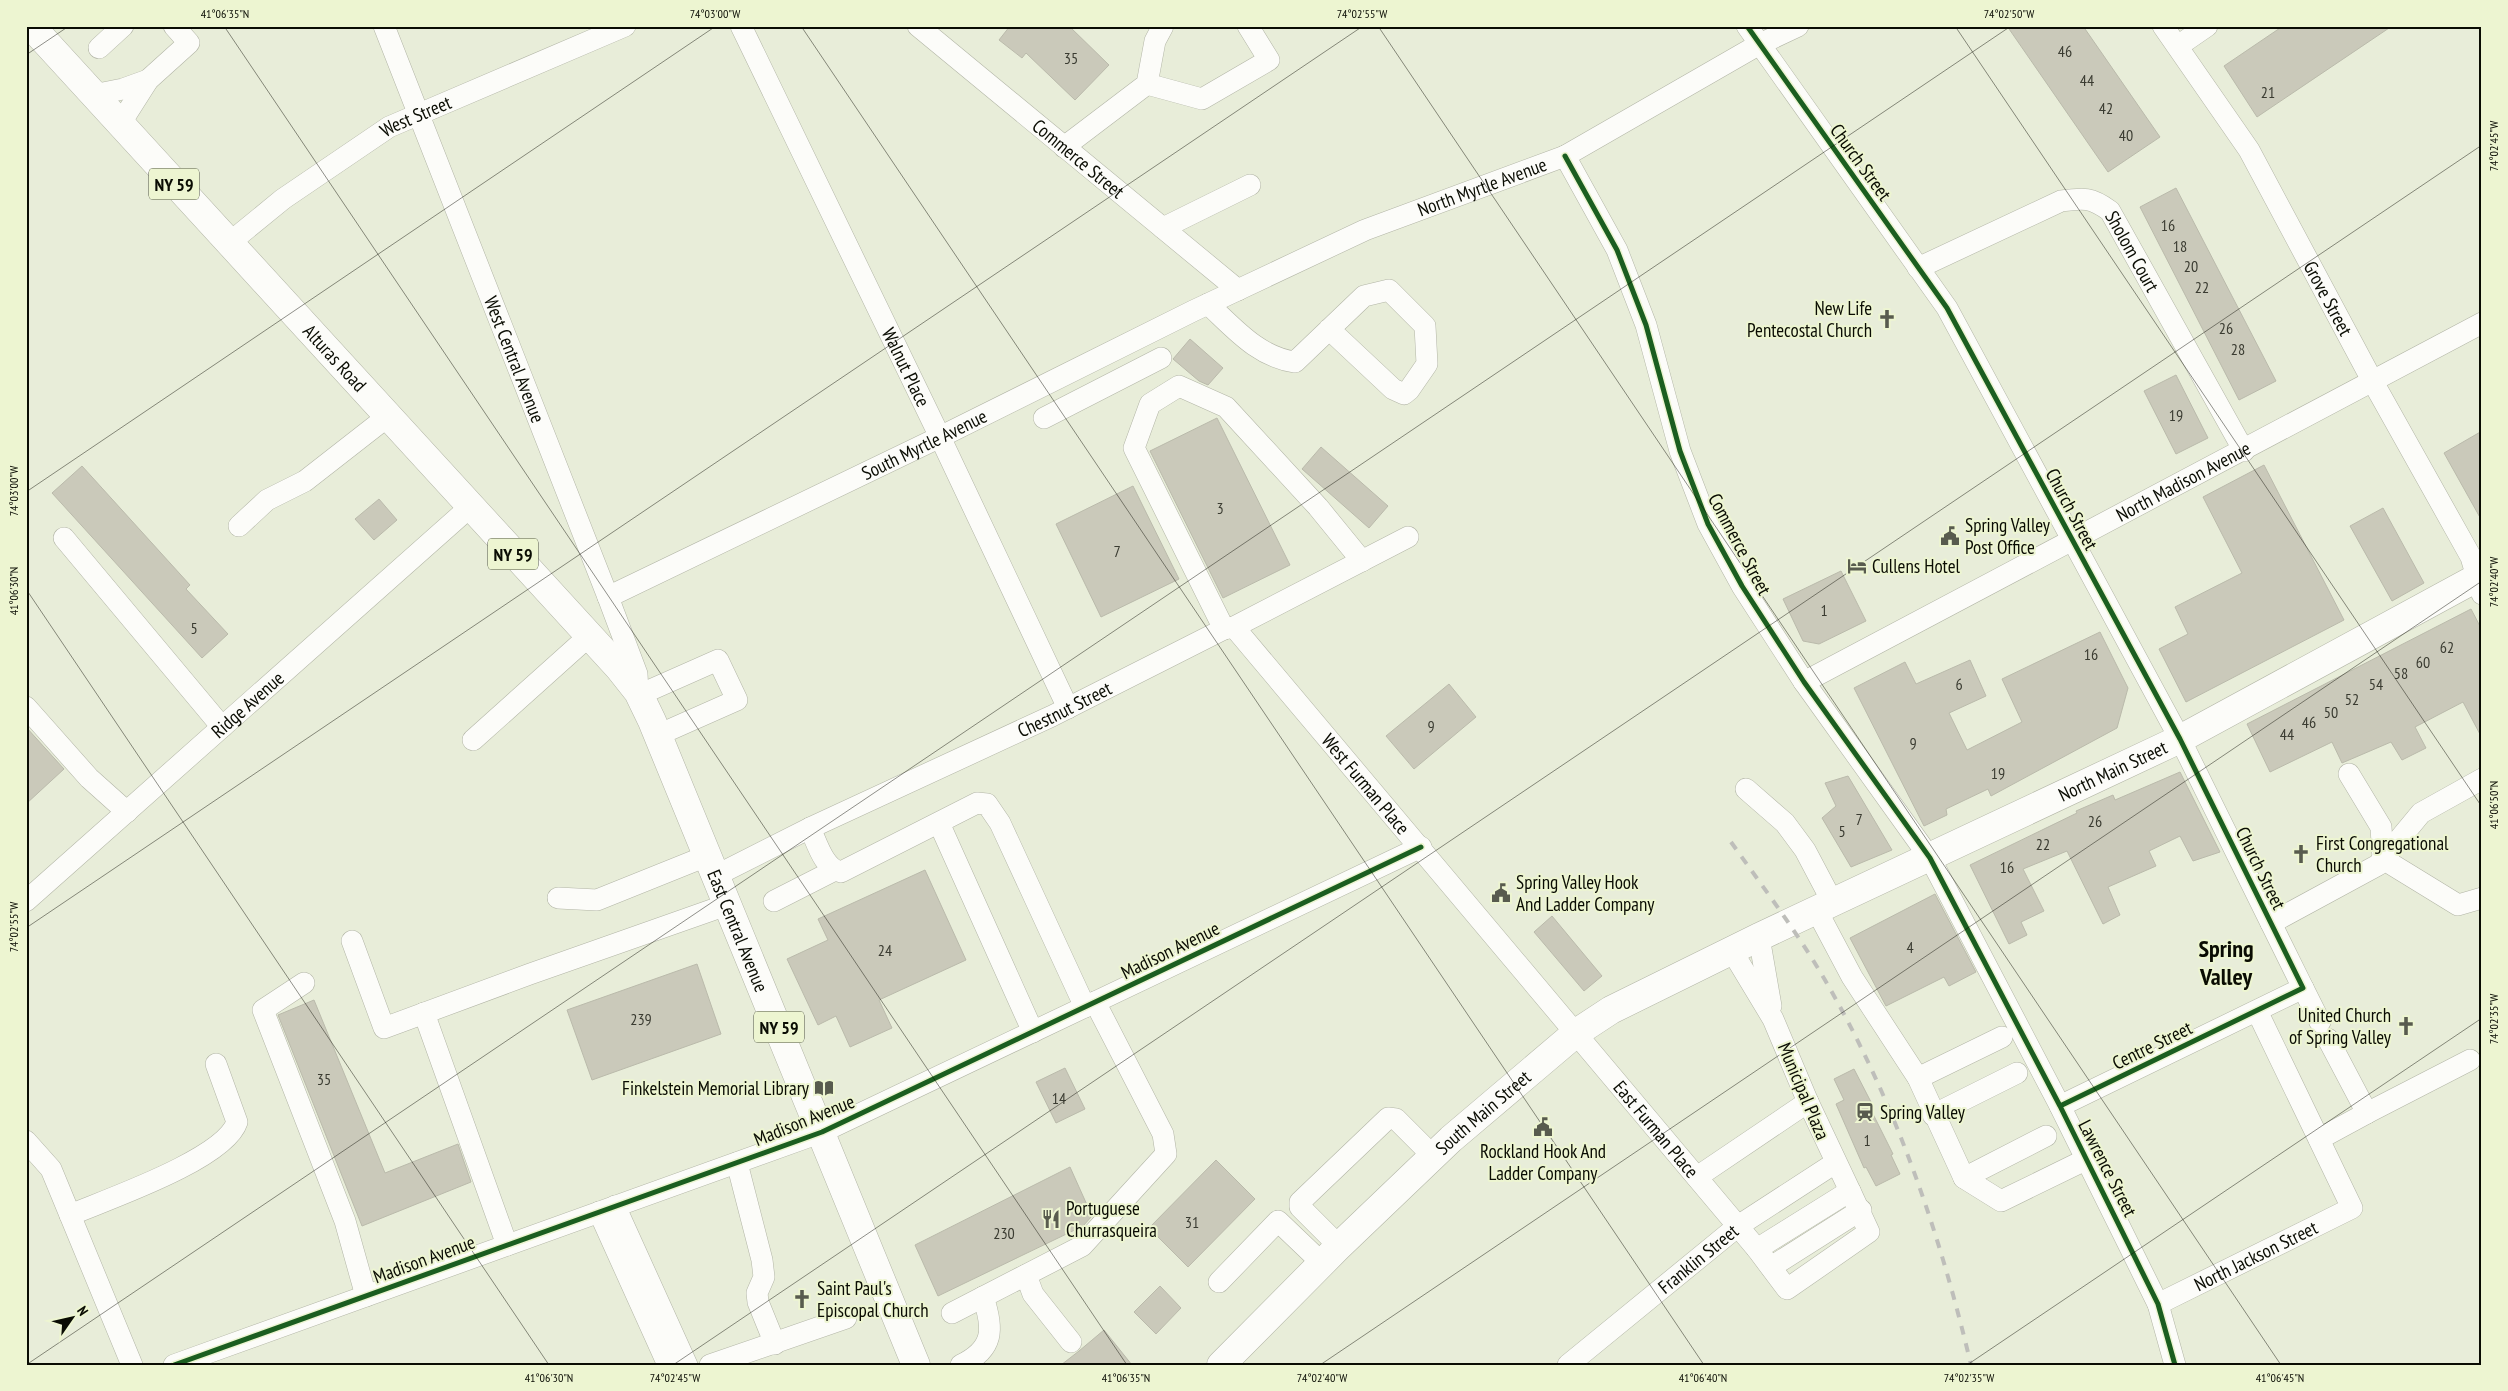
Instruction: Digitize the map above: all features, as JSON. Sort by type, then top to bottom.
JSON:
[{"type":"main road","name":"Alturas Road","points":[[31,26],[228,244],[590,636],[638,694]]},
{"type":"main road","name":"North Main Street","points":[[1789,924],[2180,739],[2480,582]]},
{"type":"main road","name":"East Central Avenue","points":[[638,694],[658,735],[713,865],[916,1365]]},
{"type":"main road","name":"South Main Street","points":[[1224,1364],[1331,1254],[1433,1156],[1576,1033],[1611,1010],[1789,924]]},
{"type":"street","points":[[99,48],[123,26]]},
{"type":"street","points":[[120,124],[148,80],[189,43],[174,26]]},
{"type":"street","name":"West Central Avenue","points":[[384,26],[608,597],[637,674],[638,694]]},
{"type":"street","name":"West Street","points":[[228,244],[283,199],[358,146],[389,127],[625,26]]},
{"type":"street","name":"Walnut Place","points":[[741,26],[940,437],[1068,708]]},
{"type":"street","name":"Commerce Street","points":[[918,26],[1238,290]]},
{"type":"street","points":[[1064,147],[1147,84],[1155,41],[1163,26]]},
{"type":"street","points":[[1147,84],[1202,99],[1243,77],[1269,60],[1248,26]]},
{"type":"street","name":"Church Street","points":[[1747,26],[1758,45],[1947,308],[2180,739],[2367,1113]]},
{"type":"street","name":"North Myrtle Avenue","points":[[1238,290],[1365,230],[1565,156],[1758,45],[1798,26]]},
{"type":"street","name":"Grove Street","points":[[2163,26],[2249,150],[2373,382],[2472,557],[2480,582]]},
{"type":"street","points":[[2178,46],[2207,26]]},
{"type":"street","points":[[93,95],[123,89],[148,80]]},
{"type":"street","name":"Commerce Street","points":[[1565,156],[1617,250],[1646,325],[1680,450],[1708,524],[1742,586],[1804,682],[1930,858]]},
{"type":"street","points":[[1163,228],[1250,185]]},
{"type":"street","name":"Sholom Court","points":[[1918,268],[2061,201],[2080,198],[2095,200],[2110,211],[2244,451]]},
{"type":"street","name":"South Myrtle Avenue","points":[[608,597],[940,437],[1238,290]]},
{"type":"street","points":[[1208,304],[1256,347],[1278,360],[1294,362],[1329,329],[1364,296],[1389,290],[1425,326],[1428,364],[1404,394],[1393,389],[1329,329]]},
{"type":"street","name":"North Madison Avenue","points":[[1804,682],[2244,451],[2482,323]]},
{"type":"street","points":[[1149,333],[1161,358],[1179,386],[1226,407],[1318,507],[1362,561]]},
{"type":"street","points":[[1044,418],[1161,358]]},
{"type":"street","name":"West Furman Place","points":[[1179,386],[1150,404],[1134,448],[1229,628],[1421,847],[1576,1033]]},
{"type":"street","points":[[239,526],[267,500],[305,481],[387,417]]},
{"type":"street","name":"Ridge Avenue","points":[[26,901],[470,507]]},
{"type":"street","name":"Chestnut Street","points":[[558,898],[597,900],[713,865],[810,828],[1068,708],[1408,537]]},
{"type":"street","points":[[64,538],[222,727]]},
{"type":"street","points":[[473,740],[590,636]]},
{"type":"street","points":[[638,694],[718,660],[738,700],[658,735]]},
{"type":"street","points":[[26,707],[89,778],[127,812]]},
{"type":"street","points":[[2349,774],[2381,828],[2383,859]]},
{"type":"street","points":[[2271,923],[2378,865],[2421,813],[2482,779]]},
{"type":"street","points":[[1746,789],[1790,830],[1805,850],[1852,977],[1918,1078],[1933,1115],[1964,1178],[2001,1201],[2087,1159]]},
{"type":"street","points":[[774,901],[833,871],[841,872],[978,803],[987,804],[1000,823],[1090,1004],[1163,1134],[1166,1154],[1082,1246],[952,1313]]},
{"type":"street","points":[[940,823],[1033,1032]]},
{"type":"street","points":[[810,828],[833,871]]},
{"type":"street","name":"Madison Avenue","points":[[174,1365],[822,1132],[1421,847]]},
{"type":"street","name":"Lawrence Street","points":[[1930,858],[2060,1106],[2158,1304],[2175,1365]]},
{"type":"street","points":[[2383,859],[2458,905],[2482,898]]},
{"type":"street","points":[[352,942],[384,1028],[729,904]]},
{"type":"street","name":"Municipal Plaza","points":[[1760,937],[1773,1019]]},
{"type":"street","name":"Municipal Plaza","points":[[1732,951],[1773,1019],[1835,1163],[1861,1210]]},
{"type":"street","points":[[304,983],[263,1010],[345,1221],[366,1296]]},
{"type":"street","points":[[2303,988],[2257,1011],[2318,1139],[2470,1060]]},
{"type":"street","name":"Centre Street","points":[[2060,1106],[2257,1011]]},
{"type":"street","points":[[424,1013],[507,1245]]},
{"type":"street","name":"East Furman Place","points":[[1576,1033],[1757,1249],[1787,1289],[1869,1232],[1861,1210]]},
{"type":"street","points":[[1918,1078],[2002,1037]]},
{"type":"street","points":[[70,1215],[190,1163],[213,1150],[231,1134],[238,1122],[216,1064]]},
{"type":"street","points":[[1933,1115],[2017,1073]]},
{"type":"street","points":[[1697,1177],[1808,1102]]},
{"type":"street","points":[[1331,1254],[1300,1207],[1300,1202],[1311,1189],[1388,1118],[1396,1118],[1433,1156]]},
{"type":"street","points":[[1964,1178],[2046,1136]]},
{"type":"street","name":"North Jackson Street","points":[[2158,1304],[2352,1208],[2318,1139]]},
{"type":"street","points":[[26,1142],[51,1169],[132,1365]]},
{"type":"street","points":[[737,1163],[762,1260],[764,1277],[758,1293],[758,1302],[775,1344]]},
{"type":"street","name":"Franklin Street","points":[[1568,1365],[1738,1226],[1835,1163]]},
{"type":"street","points":[[1757,1249],[1850,1191]]},
{"type":"street","points":[[607,1209],[668,1365]]},
{"type":"street","points":[[607,1209],[687,1365]]},
{"type":"street","points":[[1219,1282],[1278,1221],[1331,1254]]},
{"type":"street","points":[[1026,1275],[1033,1294],[1070,1342]]},
{"type":"street","points":[[960,1365],[978,1355],[986,1346],[990,1328],[983,1297]]},
{"type":"street","points":[[710,1365],[846,1318]]},
{"type":"building","points":[[1010,26],[1069,26],[1109,65],[1075,100],[1026,53],[1022,58],[999,40]]},
{"type":"building","points":[[2007,26],[2083,26],[2160,137],[2108,172]]},
{"type":"building","points":[[2283,26],[2392,26],[2257,117],[2224,66]]},
{"type":"building","points":[[2176,188],[2276,381],[2239,400],[2140,207]]},
{"type":"building","points":[[1190,339],[1223,368],[1208,385],[1199,381],[1173,359]]},
{"type":"building","points":[[2176,375],[2208,438],[2176,454],[2144,391]]},
{"type":"building","points":[[1217,418],[1290,565],[1223,598],[1150,451]]},
{"type":"building","points":[[2482,431],[2482,521],[2444,453]]},
{"type":"building","points":[[1321,447],[1388,506],[1369,528],[1302,469]]},
{"type":"building","points":[[2264,465],[2344,620],[2186,702],[2159,649],[2188,634],[2175,607],[2242,573],[2203,497]]},
{"type":"building","points":[[82,466],[190,585],[186,589],[228,634],[202,658],[52,493]]},
{"type":"building","points":[[1133,486],[1179,579],[1101,617],[1056,524]]},
{"type":"building","points":[[379,499],[397,520],[374,540],[355,519]]},
{"type":"building","points":[[2383,508],[2424,583],[2392,601],[2350,526]]},
{"type":"building","points":[[1841,571],[1866,621],[1819,644],[1803,641],[1783,599]]},
{"type":"building","points":[[2471,609],[2482,630],[2482,738],[2463,702],[2415,727],[2426,748],[2402,760],[2391,742],[2342,763],[2332,742],[2270,772],[2247,724]]},
{"type":"building","points":[[2100,632],[2128,688],[2117,728],[1991,796],[1988,789],[1946,809],[1947,815],[1924,826],[1854,688],[1905,662],[1916,684],[1970,660],[1986,696],[1949,713],[1967,750],[2022,722],[2002,679]]},
{"type":"building","points":[[1449,684],[1476,717],[1414,769],[1386,736]]},
{"type":"building","points":[[26,727],[64,769],[26,804]]},
{"type":"building","points":[[2180,772],[2220,852],[2193,861],[2180,836],[2149,851],[2156,866],[2108,887],[2120,915],[2103,924],[2067,851],[2023,869],[2044,911],[2021,922],[2027,935],[2009,944],[1970,865],[2077,813],[2076,811],[2113,795],[2115,800]]},
{"type":"building","points":[[1848,776],[1892,850],[1851,867],[1822,818],[1836,806],[1825,783]]},
{"type":"building","points":[[925,870],[966,960],[879,1000],[892,1028],[850,1047],[836,1016],[818,1025],[787,959],[828,940],[818,919]]},
{"type":"building","points":[[1935,894],[1976,972],[1949,986],[1944,977],[1886,1006],[1850,938]]},
{"type":"building","points":[[1552,916],[1602,976],[1584,991],[1534,932]]},
{"type":"building","points":[[697,964],[721,1034],[592,1080],[567,1010]]},
{"type":"building","points":[[314,1000],[385,1173],[458,1144],[471,1182],[362,1226],[278,1015]]},
{"type":"building","points":[[1065,1068],[1085,1109],[1056,1123],[1036,1082]]},
{"type":"building","points":[[1854,1069],[1871,1102],[1868,1104],[1893,1154],[1891,1155],[1900,1174],[1876,1186],[1866,1167],[1864,1168],[1836,1104],[1844,1100],[1834,1079]]},
{"type":"building","points":[[1216,1160],[1255,1199],[1188,1267],[1149,1228]]},
{"type":"building","points":[[1070,1167],[1092,1216],[1083,1226],[938,1296],[915,1245]]},
{"type":"building","points":[[1160,1286],[1181,1308],[1156,1334],[1134,1312]]},
{"type":"building","points":[[1104,1330],[1132,1365],[1061,1365],[1079,1351]]},
{"type":"railway","points":[[1731,842],[1780,910],[1814,962],[1873,1072],[1894,1119],[1929,1216],[1945,1265],[1971,1365]]},
{"type":"cycle path","points":[[1747,26],[1947,308],[2180,739],[2303,988],[2060,1106]]},
{"type":"cycle path","points":[[1565,156],[1617,250],[1646,325],[1680,451],[1708,524],[1742,586],[1804,682],[1930,858],[2060,1106],[2158,1304],[2175,1365]]},
{"type":"cycle path","points":[[174,1365],[822,1132],[1421,847]]},
{"type":"place","name":"New Life Pentecostal Church","points":[[1887,319]]},
{"type":"place","name":"Spring Valley Post Office","points":[[1950,536]]},
{"type":"place","name":"Cullens Hotel","points":[[1857,566]]},
{"type":"place","name":"First Congregational Church","points":[[2301,854]]},
{"type":"place","name":"Spring Valley Hook And Ladder Company","points":[[1501,893]]},
{"type":"place","name":"United Church of Spring Valley","points":[[2406,1026]]},
{"type":"place","name":"Finkelstein Memorial Library","points":[[824,1088]]},
{"type":"place","name":"Spring Valley","points":[[1865,1112]]},
{"type":"place","name":"Rockland Hook And Ladder Company","points":[[1543,1127]]},
{"type":"place","name":"Portuguese Churrasqueira","points":[[1051,1219]]},
{"type":"place","name":"Saint Paul's Episcopal Church","points":[[802,1299]]},
{"type":"district","name":"Spring Valley","points":[[2226,962]]}]
